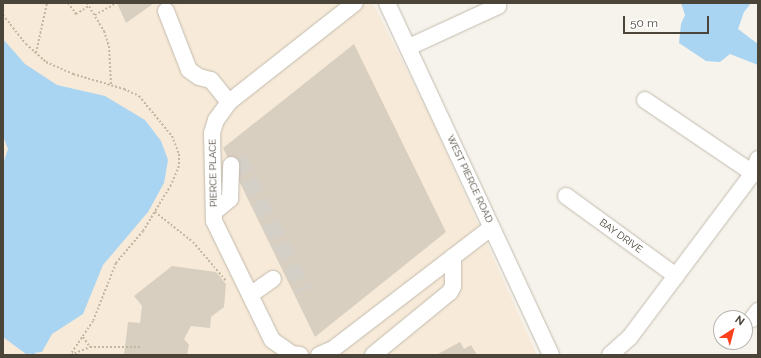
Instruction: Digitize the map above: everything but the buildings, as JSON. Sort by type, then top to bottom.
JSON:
[{"type":"street","name":"PIERCE PLACE","points":[[300,355],[292,354],[272,340],[214,221],[212,133],[216,120],[229,102],[355,3]]},
{"type":"street","name":"WEST PIERCE ROAD","points":[[387,3],[409,47],[551,355]]},
{"type":"street","points":[[409,47],[498,6],[496,3]]},
{"type":"street","points":[[166,11],[189,70],[199,77],[211,80],[229,102]]},
{"type":"street","points":[[610,355],[630,337],[755,166],[645,100]]},
{"type":"street","points":[[214,212],[230,199],[231,165]]},
{"type":"street","name":"BAY DRIVE","points":[[566,196],[676,276]]},
{"type":"street","points":[[319,355],[333,349],[492,227]]},
{"type":"street","points":[[373,355],[450,292],[453,286],[453,257]]},
{"type":"street","points":[[250,294],[273,279]]},
{"type":"path","points":[[36,53],[47,3]]},
{"type":"path","points":[[68,3],[76,14],[88,4],[95,15],[109,46],[111,85]]},
{"type":"path","points":[[107,3],[110,7]]},
{"type":"path","points":[[95,15],[117,3]]},
{"type":"path","points":[[3,15],[36,53],[61,70],[111,85],[139,96],[176,144],[179,166],[144,231],[116,263],[99,307],[83,337],[71,355]]},
{"type":"path","points":[[155,212],[193,242],[225,279]]},
{"type":"path","points":[[83,337],[90,347]]},
{"type":"path","points":[[71,355],[90,347],[140,347]]},
{"type":"shaded area","points":[[3,3],[373,3],[428,112],[537,355],[3,355]]},
{"type":"water","points":[[681,3],[751,3],[744,12],[738,29],[758,44],[758,65],[730,54],[720,62],[706,61],[679,43],[681,24],[685,15]]},
{"type":"water","points":[[3,39],[25,64],[57,85],[105,96],[145,120],[161,141],[168,160],[164,183],[148,212],[103,265],[83,314],[52,334],[42,352],[26,354],[3,337],[3,164],[8,149],[3,136]]},
{"type":"tunnel","points":[[238,158],[304,290]]}]
